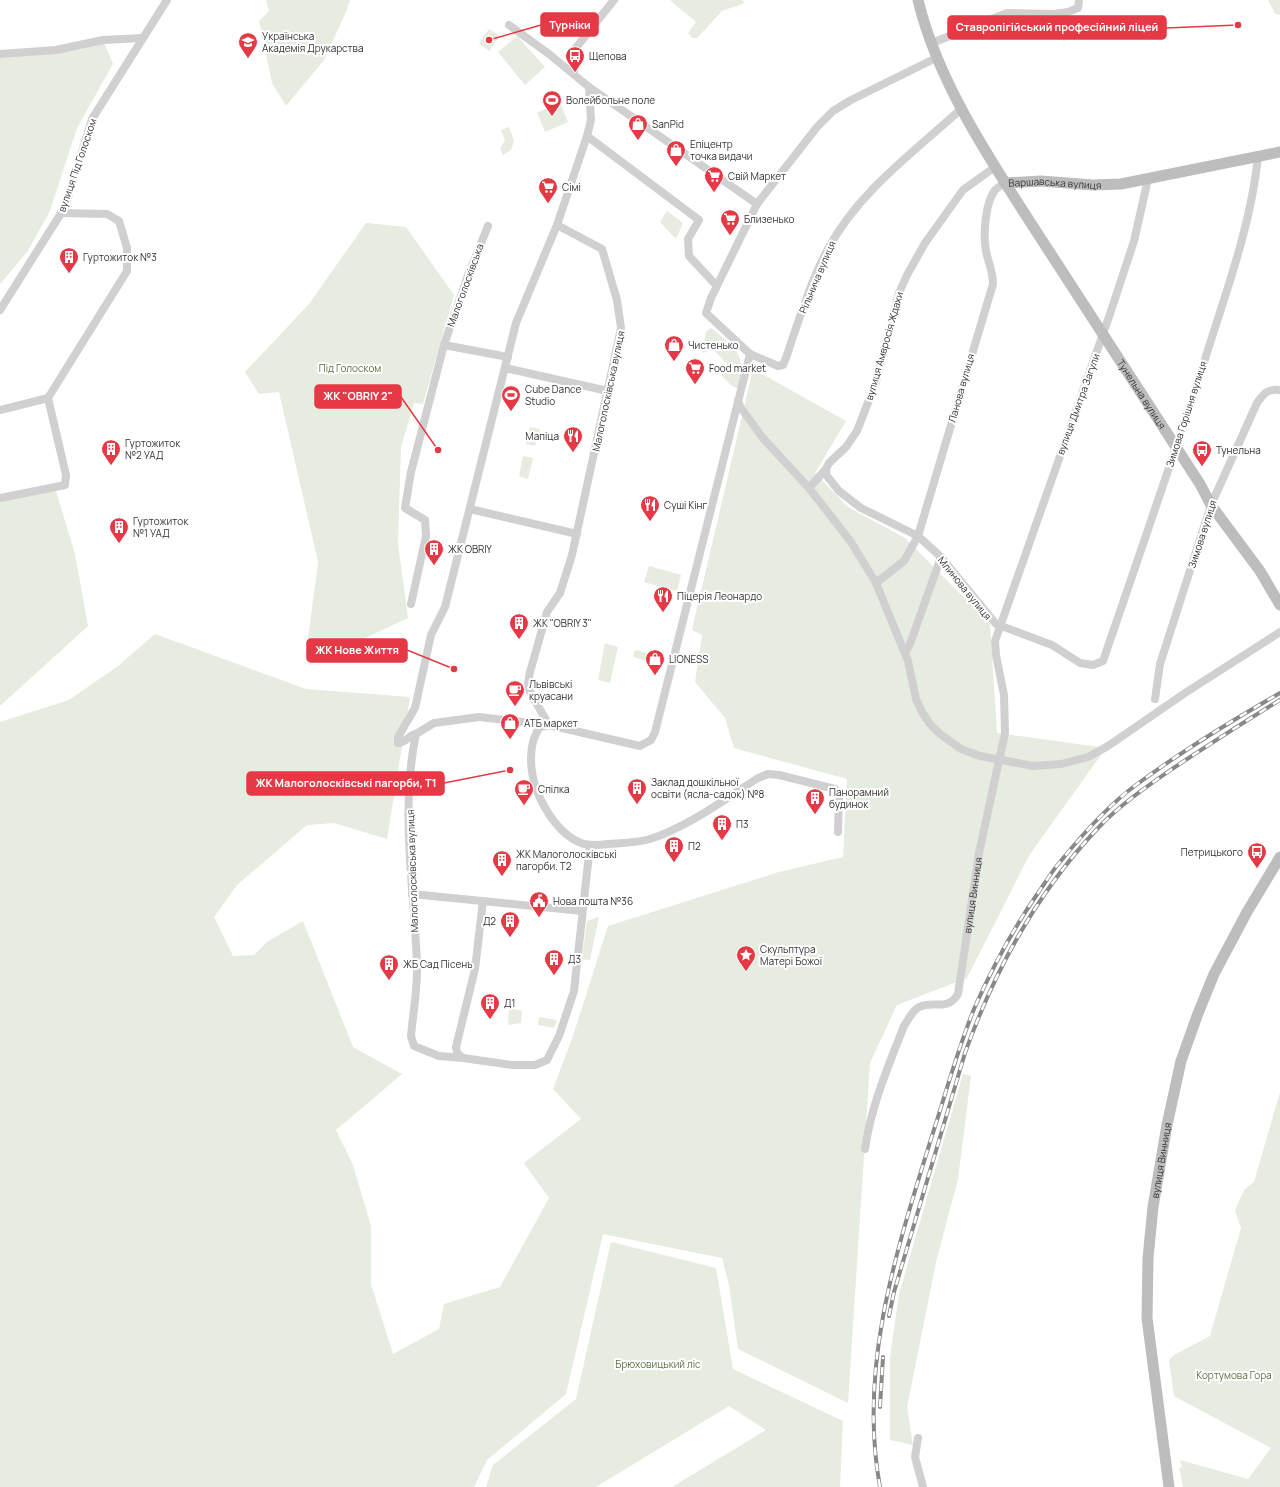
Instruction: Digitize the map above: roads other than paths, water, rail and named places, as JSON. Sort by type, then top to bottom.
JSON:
[{"type":"main road","name":"Варшавська вулиця","points":[[918,0],[932,43],[961,108],[1005,183],[1041,181],[1109,186],[1280,152]]},
{"type":"main road","name":"Тунельна вулиця","points":[[1005,183],[1176,447],[1211,505],[1260,571],[1280,605]]},
{"type":"main road","name":"вулиця Винниця","points":[[1169,1487],[1147,1318],[1148,1258],[1153,1207],[1167,1125],[1182,1061],[1214,974],[1247,912],[1280,857]]},
{"type":"street","name":"вулиця Під Голоском","points":[[0,310],[61,213],[92,119],[167,0]]},
{"type":"street","points":[[574,73],[576,49],[614,0]]},
{"type":"street","points":[[932,43],[1007,13],[1054,14],[1068,12],[1078,4]]},
{"type":"street","points":[[510,25],[526,35],[574,73],[589,87],[757,204]]},
{"type":"street","points":[[0,54],[56,50],[103,40],[142,38]]},
{"type":"street","points":[[589,87],[590,120],[587,136],[557,225],[516,322],[445,607],[431,635],[415,708],[398,737],[398,743],[405,743],[412,735],[434,723],[479,717],[549,725],[636,745],[642,745],[651,740],[655,732],[750,354],[706,313],[716,285],[745,232],[757,204],[817,128],[833,111],[866,92],[938,57]]},
{"type":"street","name":"Рільнича вулиця","points":[[750,354],[778,366],[783,365],[808,296],[827,250],[840,228],[856,207],[896,167],[961,108]]},
{"type":"street","points":[[587,136],[699,220],[688,239],[689,256],[716,285]]},
{"type":"street","name":"Зимова Горішня вулиця","points":[[1097,664],[1103,661],[1176,447],[1224,300],[1253,194],[1258,157]]},
{"type":"street","name":"вулиця Амвросія Ждахи","points":[[809,488],[826,469],[829,463],[846,446],[857,431],[876,382],[899,294],[925,244],[963,190],[995,167]]},
{"type":"street","name":"вулиця Дмитра Загули","points":[[999,626],[1103,334],[1134,241],[1148,179]]},
{"type":"street","name":"Ланова вулиця","points":[[876,583],[904,561],[918,536],[992,284],[992,268],[986,252],[984,233],[992,197],[995,191],[1005,183]]},
{"type":"street","points":[[0,410],[48,398],[127,272],[127,248],[119,221],[107,214],[61,213]]},
{"type":"street","name":"Малоголосківська вулиця","points":[[549,725],[530,692],[529,678],[545,617],[549,608],[560,593],[577,534],[621,328],[614,286],[602,249],[557,225]]},
{"type":"street","name":"Малоголосківська","points":[[411,604],[426,536],[426,528],[425,520],[405,508],[411,472],[444,345],[467,278],[488,226]]},
{"type":"street","points":[[444,345],[508,357]]},
{"type":"street","points":[[505,368],[608,391]]},
{"type":"street","name":"Зимова вулиця","points":[[1155,699],[1160,664],[1211,505],[1258,403],[1265,392],[1271,389],[1280,390]]},
{"type":"street","points":[[0,498],[65,485],[66,475],[48,398]]},
{"type":"street","points":[[738,401],[741,408],[762,437],[809,488],[838,524],[876,583],[905,653],[912,674],[916,699],[930,724],[940,734],[961,749],[980,756],[1034,766],[1061,764],[1088,757],[1108,746],[1185,693],[1280,632]]},
{"type":"street","name":"Млинова вулиця","points":[[826,469],[827,476],[839,491],[860,508],[918,536],[941,557],[988,617],[999,626],[1052,645],[1080,663],[1097,664]]},
{"type":"street","points":[[470,509],[577,534]]},
{"type":"street","points":[[905,653],[910,644],[941,557]]},
{"type":"street","name":"вулиця Винниця","points":[[866,1149],[869,1122],[876,1099],[904,1026],[910,1016],[920,1007],[947,1004],[955,1000],[958,994],[979,853],[1006,723],[1004,696],[995,647],[999,626]]},
{"type":"street","points":[[549,725],[540,727],[533,740],[531,758],[533,778],[548,815],[561,829],[581,844],[617,844],[650,839],[680,826],[758,778],[768,774],[779,775],[835,789],[839,796],[838,832]]},
{"type":"street","name":"Малоголосківська вулиця","points":[[416,734],[410,762],[409,789],[412,894],[417,965],[411,1036],[414,1046],[427,1052],[512,1065],[535,1065],[547,1060],[559,1036],[574,991],[590,844]]},
{"type":"street","points":[[412,894],[582,911]]},
{"type":"street","points":[[462,1058],[457,1054],[456,1046],[475,969],[483,901]]},
{"type":"street","points":[[918,1438],[915,1456],[923,1487]]},
{"type":"railway","points":[[880,1487],[874,1443],[874,1398],[877,1354],[884,1311],[905,1224],[957,1057],[974,1009],[988,979],[1020,921],[1054,869],[1106,811],[1136,785],[1171,760],[1225,725],[1280,693]]},
{"type":"railway","points":[[889,1316],[894,1292],[965,1053],[990,991],[1020,932],[1038,904],[1077,852],[1116,810],[1175,767],[1280,700]]},
{"type":"railway","points":[[880,1407],[883,1357]]},
{"type":"place","name":"Ставропігійський професійний ліцей","points":[[1238,25]]},
{"type":"place","name":"Турніки","points":[[489,40]]},
{"type":"place","name":"Українська Академія Друкарства","points":[[248,59]]},
{"type":"place","name":"Щепова","points":[[575,73]]},
{"type":"place","name":"Волейбольне поле","points":[[552,117]]},
{"type":"place","name":"SanPid","points":[[638,141]]},
{"type":"place","name":"Епіцентр точка видачи","points":[[676,167]]},
{"type":"place","name":"Свій Маркет","points":[[714,193]]},
{"type":"place","name":"Сімі","points":[[548,204]]},
{"type":"place","name":"Близенько","points":[[730,236]]},
{"type":"place","name":"Гуртожиток №3","points":[[69,274]]},
{"type":"place","name":"Чистенько","points":[[674,362]]},
{"type":"place","name":"Food market","points":[[695,385]]},
{"type":"place","name":"Cube Dance Studio","points":[[511,412]]},
{"type":"place","name":"ЖК \"OBRIY 2\"","points":[[438,450]]},
{"type":"place","name":"Мапіца","points":[[573,453]]},
{"type":"place","name":"Гуртожиток №2 УАД","points":[[111,466]]},
{"type":"place","name":"Тунельна","points":[[1202,467]]},
{"type":"place","name":"Суші Кінг","points":[[650,522]]},
{"type":"place","name":"Гуртожиток №1 УАД","points":[[119,544]]},
{"type":"place","name":"ЖК OBRIY","points":[[434,566]]},
{"type":"place","name":"Піцерія Леонардо","points":[[663,613]]},
{"type":"place","name":"ЖК \"OBRIY 3\"","points":[[519,640]]},
{"type":"place","name":"ЖК Нове Життя","points":[[454,669]]},
{"type":"place","name":"LIONESS","points":[[655,676]]},
{"type":"place","name":"Львівські круасани","points":[[515,707]]},
{"type":"place","name":"АТБ маркет","points":[[510,740]]},
{"type":"place","name":"ЖК Малоголосківські пагорби, Т1","points":[[510,770]]},
{"type":"place","name":"Заклад дошкільної освіти (ясла-садок) №8","points":[[637,805]]},
{"type":"place","name":"Спілка","points":[[524,806]]},
{"type":"place","name":"Панорамний будинок","points":[[815,815]]},
{"type":"place","name":"П3","points":[[722,841]]},
{"type":"place","name":"П2","points":[[674,863]]},
{"type":"place","name":"Петрицького","points":[[1257,869]]},
{"type":"place","name":"ЖК Малоголосківські пагорби. Т2","points":[[502,877]]},
{"type":"place","name":"Нова пошта №36","points":[[539,918]]},
{"type":"place","name":"Д2","points":[[510,938]]},
{"type":"place","name":"Скульптура Матері Божої","points":[[746,972]]},
{"type":"place","name":"Д3","points":[[554,976]]},
{"type":"place","name":"ЖБ Сад Пісень","points":[[389,981]]},
{"type":"place","name":"Д1","points":[[490,1020]]},
{"type":"park label","name":"Під Голоском","points":[[350,368]]},
{"type":"park label","name":"Брюховицький ліс","points":[[658,1364]]},
{"type":"park label","name":"Кортумова Гора","points":[[1234,1375]]}]
